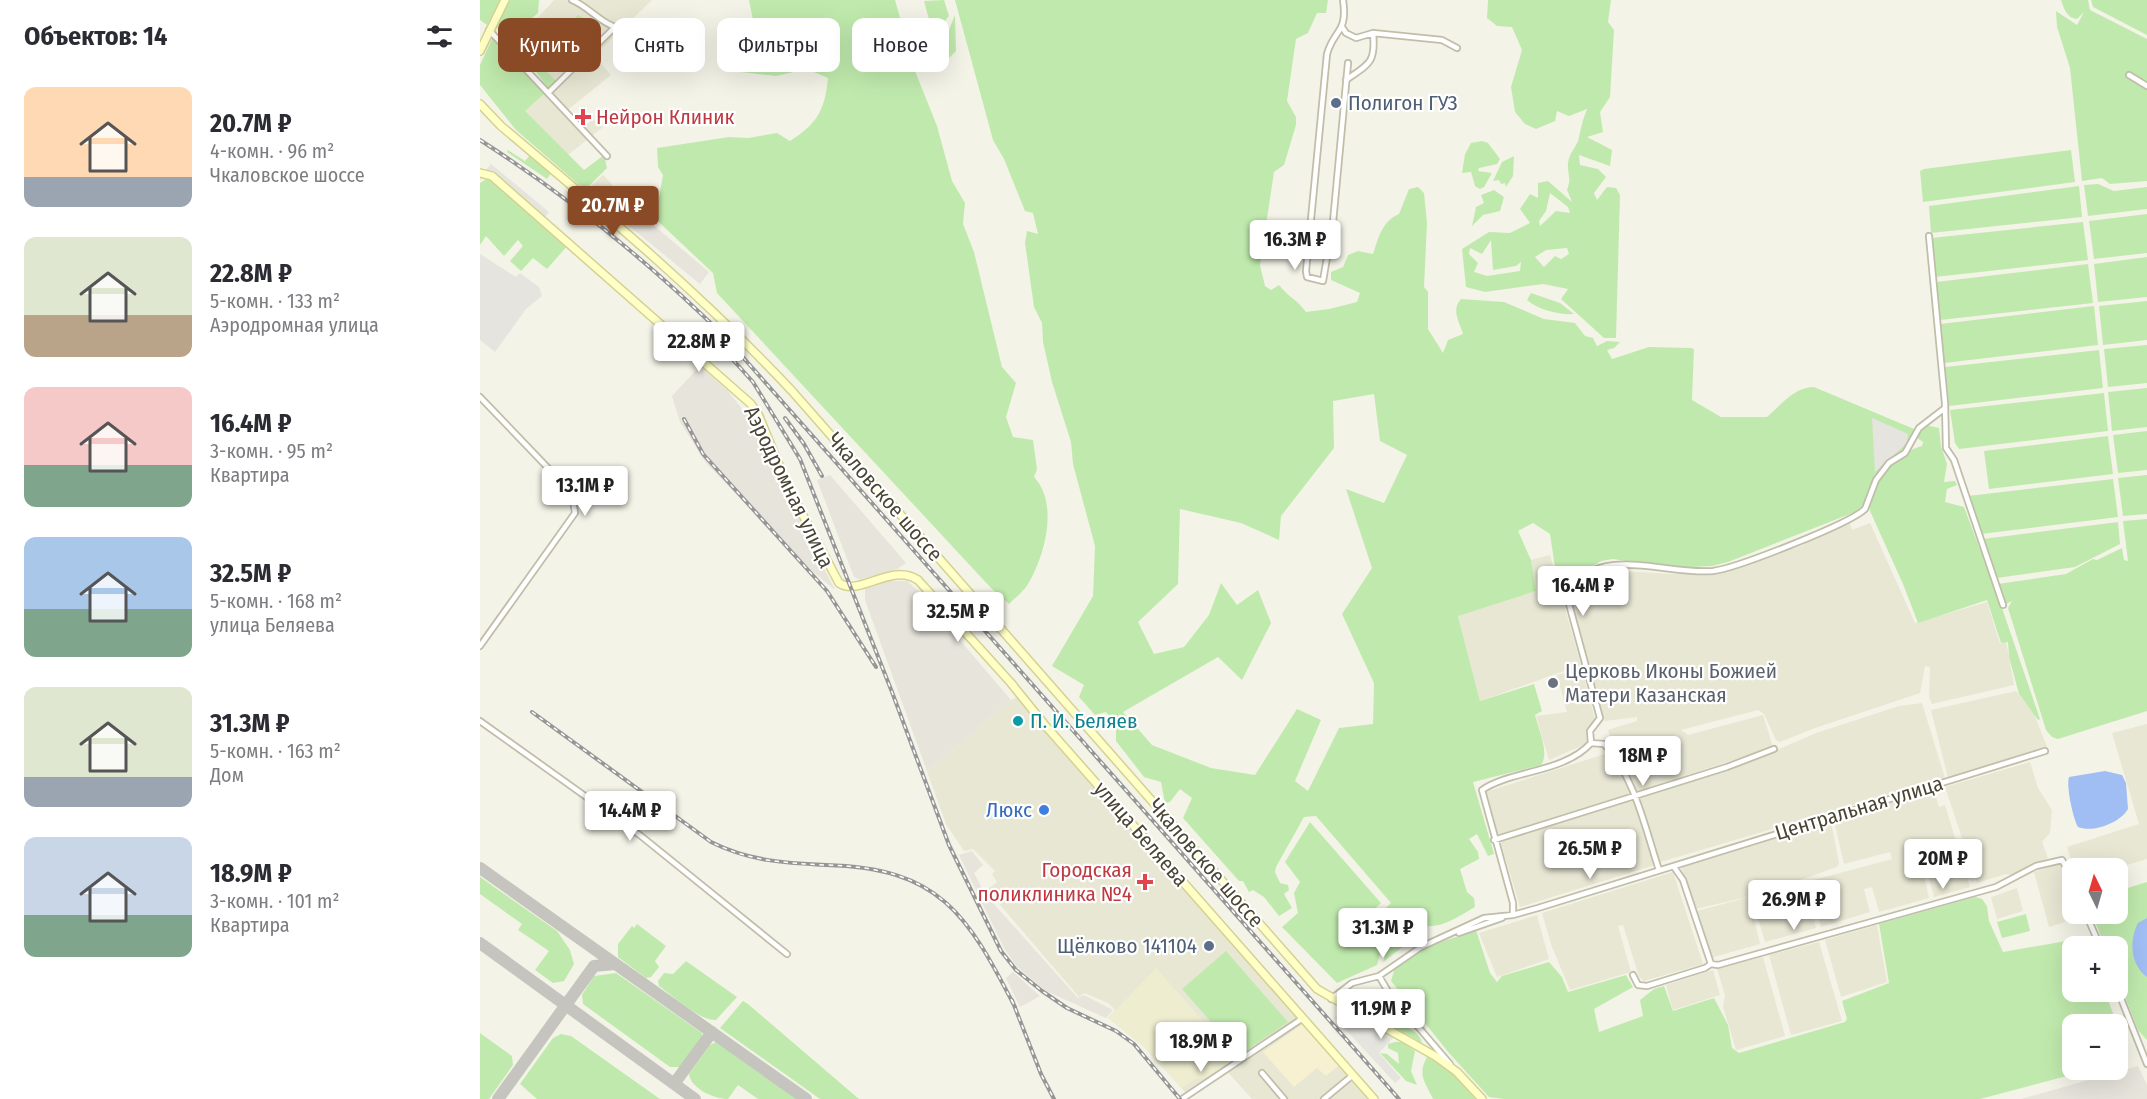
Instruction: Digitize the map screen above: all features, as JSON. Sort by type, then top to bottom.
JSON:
[{"type":"street","points":[[480,51],[505,0]]},
{"type":"street","points":[[549,92],[615,27],[601,22],[596,14],[572,0]]},
{"type":"street","points":[[1343,0],[1345,12],[1342,31],[1330,43],[1327,54],[1306,271],[1307,278],[1323,281],[1333,222],[1348,63]]},
{"type":"street","points":[[1342,27],[1346,33],[1356,38],[1373,33],[1442,40],[1457,48]]},
{"type":"street","points":[[489,30],[607,156]]},
{"type":"street","points":[[1346,80],[1370,63],[1375,50],[1373,33]]},
{"type":"street","points":[[2129,75],[2147,86]]},
{"type":"street","name":"Чкаловское шоссе","points":[[480,104],[658,260],[745,342],[800,400],[1317,988],[1331,999],[1424,1049],[1457,1072],[1482,1099]]},
{"type":"street","name":"Аэродромная улица","points":[[480,173],[492,176],[751,404],[758,414],[788,487],[833,574],[842,585],[854,586],[888,576],[905,574]]},
{"type":"street","points":[[1929,236],[1945,408],[1946,448],[1954,460],[2003,605]]},
{"type":"street","points":[[480,397],[572,493],[575,513],[480,646]]},
{"type":"street","points":[[1591,743],[1590,731],[1600,718],[1569,604],[1569,588],[1577,578],[1613,563],[1686,571],[1724,569],[1827,529],[1865,509],[1876,480],[1890,463],[1905,453],[1919,428],[1945,408]]},
{"type":"street","name":"улица Беляева","points":[[905,574],[918,580],[1011,683],[1044,724],[1374,1099]]},
{"type":"street","points":[[480,721],[641,836],[788,954]]},
{"type":"street","points":[[1510,916],[1513,903],[1482,793],[1484,788],[1557,764],[1582,752],[1591,743],[1604,744],[1611,751],[1635,795],[1659,870]]},
{"type":"street","points":[[1494,840],[1727,766],[1774,748]]},
{"type":"street","name":"Центральная улица","points":[[1331,999],[1360,979],[1379,976],[1421,947],[1484,918],[1510,916],[2045,751]]},
{"type":"street","points":[[1633,975],[1638,985],[1647,986],[1705,968],[1711,964],[1718,965],[1996,887],[2036,866],[2062,860]]},
{"type":"street","points":[[1674,867],[1683,880],[1711,964]]},
{"type":"street","points":[[1379,976],[1389,993],[1457,1072]]},
{"type":"street","points":[[2122,1002],[2147,1064]]},
{"type":"street","points":[[1182,1099],[1303,1018]]},
{"type":"street","points":[[1424,1049],[1431,1041]]},
{"type":"street","points":[[2139,1044],[2147,1050]]},
{"type":"street","points":[[1262,1073],[1284,1099]]},
{"type":"street","points":[[1324,1099],[1353,1075]]},
{"type":"shaded area","points":[[554,0],[652,0],[633,18],[613,18],[613,38],[601,49],[601,18],[538,18]]},
{"type":"shaded area","points":[[601,64],[611,75],[565,112],[581,130],[593,119],[603,127],[568,155],[522,111],[551,82],[541,72],[601,72]]},
{"type":"shaded area","points":[[491,164],[549,212],[544,218],[486,170]]},
{"type":"shaded area","points":[[603,175],[611,183],[613,189],[601,201],[587,190]]},
{"type":"shaded area","points":[[625,201],[709,272],[700,284],[607,208],[612,203],[615,206]]},
{"type":"shaded area","points":[[480,254],[516,277],[520,273],[539,287],[542,296],[526,309],[495,352],[480,340]]},
{"type":"shaded area","points":[[700,366],[727,390],[750,419],[754,420],[784,489],[835,590],[806,566],[706,463],[680,422],[672,396]]},
{"type":"shaded area","points":[[1872,418],[1908,434],[1907,443],[1875,472]]},
{"type":"shaded area","points":[[830,475],[906,563],[897,569],[861,580],[854,577],[817,480]]},
{"type":"shaded area","points":[[1849,520],[1852,530],[1870,523],[1915,623],[1987,602],[2000,644],[2006,641],[2014,685],[1932,704],[1929,697],[1930,667],[1925,666],[1920,693],[1780,742],[1776,740],[1764,714],[1758,710],[1681,730],[1688,735],[1763,715],[1773,747],[1638,791],[1614,750],[1608,730],[1637,721],[1637,717],[1605,721],[1585,657],[1573,603],[1574,588],[1591,576],[1607,570],[1669,574],[1726,572],[1789,548],[1804,545],[1805,540]]},
{"type":"shaded area","points":[[1550,555],[1581,665],[1480,701],[1458,615],[1536,591],[1531,560]]},
{"type":"shaded area","points":[[884,581],[907,581],[916,589],[1011,700],[927,771],[865,600],[865,588]]},
{"type":"shaded area","points":[[1582,669],[1596,723],[1589,731],[1588,743],[1549,760],[1536,716],[1567,712],[1557,675]]},
{"type":"shaded area","points":[[2016,691],[2034,714],[2048,749],[1948,778],[1931,710]]},
{"type":"shaded area","points":[[1021,695],[1306,1022],[1264,1052],[1318,1067],[1342,1063],[1374,1099],[1252,1099],[1226,1070],[1188,1095],[1144,1047],[1108,1018],[1115,1010],[1108,1003],[1084,993],[1079,997],[989,892],[988,889],[997,882],[992,874],[995,871],[973,849],[964,851],[946,824],[927,771],[1011,700]]},
{"type":"shaded area","points":[[1922,703],[1945,778],[1657,863],[1637,798],[1754,760],[1816,733],[1899,706]]},
{"type":"shaded area","points":[[2147,724],[2147,859],[2128,865],[2128,858],[2071,858],[2067,847],[2139,824],[2112,733]]},
{"type":"shaded area","points":[[1608,753],[1631,793],[1498,835],[1486,792]]},
{"type":"shaded area","points":[[2030,762],[2038,788],[2052,810],[2050,833],[2042,842],[2048,858],[2014,876],[2006,874],[1977,883],[1945,787]]},
{"type":"shaded area","points":[[1935,793],[1939,807],[1945,805],[1970,887],[1934,897],[1922,852],[1919,852],[1929,898],[1879,912],[1872,887],[1864,889],[1870,912],[1821,927],[1815,903],[1809,905],[1816,928],[1765,942],[1758,918],[1754,919],[1760,944],[1710,958],[1697,911],[1892,859],[1890,852],[1844,864],[1834,820],[1916,795],[1918,799]]},
{"type":"shaded area","points":[[1633,799],[1655,865],[1520,907],[1500,840]]},
{"type":"shaded area","points":[[1831,822],[1839,863],[1837,867],[1757,895],[1695,909],[1681,867],[1683,864]]},
{"type":"shaded area","points":[[972,851],[983,865],[974,873],[985,894],[1078,998],[1084,995],[1113,1010],[1106,1018],[1046,991],[1017,967],[1004,948],[959,855]]},
{"type":"shaded area","points":[[2061,863],[2062,923],[2049,927],[2034,872]]},
{"type":"shaded area","points":[[1673,872],[1703,964],[1644,981],[1639,977],[1623,925],[1618,926],[1631,972],[1570,990],[1552,947],[1542,913]]},
{"type":"shaded area","points":[[2017,888],[2023,911],[1997,919],[1991,897]]},
{"type":"shaded area","points":[[1537,915],[1549,959],[1497,977],[1479,933]]},
{"type":"shaded area","points":[[1877,925],[1887,982],[1841,997],[1825,940]]},
{"type":"shaded area","points":[[1819,942],[1842,1021],[1791,1035],[1769,955]]},
{"type":"shaded area","points":[[1763,957],[1785,1036],[1736,1050],[1723,1007],[1725,995],[1717,969]]},
{"type":"shaded area","points":[[1156,968],[1237,1059],[1205,1078],[1196,1079],[1182,1088],[1144,1047],[1108,1018]]},
{"type":"shaded area","points":[[1713,970],[1720,995],[1673,1010],[1666,985]]},
{"type":"shaded area","points":[[1013,972],[1040,996],[1020,1007],[1006,978]]},
{"type":"shaded area","points":[[1340,1008],[1394,1037],[1379,1053],[1401,1078],[1395,1083],[1335,1018]]},
{"type":"shaded area","points":[[1306,1022],[1342,1063],[1326,1076],[1317,1068],[1294,1087],[1263,1052]]},
{"type":"shaded area","points":[[2138,1066],[2147,1085],[2147,1099],[2021,1099],[2088,1080],[2128,1080],[2128,1069]]},
{"type":"green space","points":[[480,0],[500,0],[487,25],[480,20]]},
{"type":"green space","points":[[509,0],[539,0],[538,13],[532,18],[500,18]]},
{"type":"green space","points":[[749,0],[895,0],[900,18],[852,18],[852,72],[915,72],[937,126],[952,181],[965,203],[963,224],[974,252],[1002,367],[1016,383],[1006,417],[1013,437],[1033,440],[1037,469],[1034,477],[1042,488],[1048,515],[1040,559],[1026,587],[1009,604],[991,588],[717,293],[713,273],[630,195],[657,210],[663,175],[658,167],[657,148],[729,137],[748,138],[777,133],[790,141],[807,128],[818,115],[825,99],[828,78],[814,72],[840,72],[840,18],[753,18]]},
{"type":"green space","points":[[944,0],[949,16],[947,18],[929,18],[924,1]]},
{"type":"green space","points":[[955,0],[1328,0],[1326,13],[1317,13],[1308,33],[1296,39],[1287,101],[1296,117],[1296,125],[1284,165],[1274,172],[1260,265],[1265,286],[1271,290],[1279,285],[1306,312],[1357,302],[1360,293],[1331,280],[1331,272],[1343,267],[1348,255],[1358,251],[1373,254],[1388,221],[1399,214],[1409,189],[1418,187],[1424,193],[1427,223],[1424,287],[1428,292],[1428,329],[1443,353],[1448,340],[1463,334],[1456,311],[1461,299],[1504,302],[1544,319],[1575,323],[1585,336],[1593,338],[1597,346],[1607,341],[1620,342],[1614,348],[1607,350],[1612,359],[1649,347],[1694,349],[1692,400],[1721,417],[1767,417],[1794,393],[1814,387],[1914,429],[1908,445],[1887,465],[1869,497],[1855,512],[1728,562],[1712,566],[1671,568],[1613,559],[1601,561],[1566,582],[1556,574],[1550,534],[1533,523],[1518,531],[1531,560],[1536,591],[1458,616],[1480,701],[1534,684],[1542,711],[1535,715],[1544,747],[1543,760],[1541,765],[1473,782],[1494,854],[1488,856],[1477,834],[1469,839],[1478,852],[1479,859],[1460,869],[1467,892],[1474,898],[1475,907],[1441,924],[1417,925],[1414,938],[1383,962],[1390,938],[1374,920],[1391,903],[1316,816],[1304,817],[1276,867],[1275,872],[1280,883],[1288,885],[1289,890],[1284,894],[1292,908],[1279,916],[1264,897],[1253,890],[1249,892],[1243,881],[1239,881],[1183,818],[1192,798],[1180,789],[1170,802],[1165,803],[1161,782],[1144,777],[1116,741],[1116,724],[1106,712],[1095,715],[1079,697],[1084,685],[1052,666],[1093,596],[1095,546],[1073,464],[1071,442],[1052,382],[1043,342],[1042,323],[1034,307],[1025,243],[1027,231],[1038,234],[1033,213],[1025,211],[1004,159],[993,140]],"holes":[[[1374,394],[1380,441],[1407,455],[1384,503],[1346,489],[1372,568],[1342,614],[1374,683],[1373,724],[1339,728],[1308,791],[1295,781],[1321,720],[1297,709],[1255,775],[1211,768],[1152,745],[1123,712],[1218,657],[1242,680],[1271,623],[1258,590],[1237,605],[1221,583],[1209,615],[1184,647],[1154,654],[1138,622],[1178,584],[1180,509],[1241,523],[1279,540],[1281,516],[1334,448],[1333,401]]]},
{"type":"green space","points":[[1488,0],[1611,0],[1608,22],[1614,30],[1610,97],[1600,112],[1603,132],[1587,137],[1612,150],[1610,166],[1579,155],[1580,165],[1598,169],[1606,177],[1594,193],[1597,200],[1607,187],[1616,188],[1620,195],[1616,338],[1604,338],[1561,299],[1568,289],[1543,284],[1485,292],[1466,287],[1462,249],[1489,232],[1510,233],[1530,223],[1520,209],[1530,194],[1538,198],[1538,183],[1548,181],[1572,202],[1567,190],[1568,163],[1587,109],[1569,116],[1557,111],[1555,121],[1536,129],[1525,124],[1515,112],[1511,87],[1522,50],[1512,27],[1497,26],[1487,18]],"holes":[[[1550,193],[1568,207],[1570,213],[1556,211],[1540,226],[1539,221],[1546,211]],[[1491,240],[1493,270],[1516,266],[1521,262],[1520,271],[1487,276],[1474,272],[1478,263],[1469,254],[1470,248],[1482,254]],[[1567,248],[1569,254],[1561,259],[1555,256],[1544,267],[1535,257],[1546,250]]]},
{"type":"green space","points":[[2061,0],[2088,0],[2090,10],[2147,39],[2147,181],[2110,184],[2102,178],[2082,181],[2070,68],[2057,27],[2056,11],[2077,25],[2084,12],[2077,19],[2071,17]]},
{"type":"green space","points":[[2091,0],[2147,0],[2147,35],[2093,7]]},
{"type":"green space","points":[[955,15],[956,51],[949,58],[949,30]]},
{"type":"green space","points":[[493,37],[498,42],[498,72],[527,72],[546,92],[525,111],[584,170],[604,155],[607,168],[585,190],[516,130],[480,85],[480,65]]},
{"type":"green space","points":[[536,72],[547,72],[556,81],[549,89]]},
{"type":"green space","points":[[741,72],[794,72],[776,76]]},
{"type":"green space","points":[[1482,141],[1488,143],[1500,159],[1497,164],[1479,168],[1478,171],[1492,173],[1484,187],[1480,189],[1475,186],[1471,172],[1462,173],[1465,154],[1471,143]]},
{"type":"green space","points":[[508,150],[525,161],[530,155],[551,173],[547,179],[507,152]]},
{"type":"green space","points":[[2071,150],[2075,182],[1923,202],[1920,171],[1924,169]]},
{"type":"green space","points":[[1514,156],[1513,176],[1506,187],[1505,183],[1501,184],[1499,180],[1493,181],[1502,162]]},
{"type":"green space","points":[[488,178],[568,245],[547,269],[533,258],[521,271],[510,261],[523,246],[518,240],[504,256],[486,236],[480,245],[480,183]]},
{"type":"green space","points":[[2098,184],[2114,191],[2147,187],[2147,209],[2088,216],[2084,185]]},
{"type":"green space","points":[[2079,186],[2082,217],[1931,233],[1929,206]]},
{"type":"green space","points":[[1494,190],[1504,197],[1500,211],[1483,215],[1472,226],[1476,207],[1484,203],[1481,195]]},
{"type":"green space","points":[[2147,214],[2147,253],[2094,259],[2089,221]]},
{"type":"green space","points":[[2083,222],[2088,260],[1935,277],[1931,238]]},
{"type":"green space","points":[[2147,257],[2147,297],[2098,302],[2094,264]]},
{"type":"green space","points":[[2088,264],[2093,303],[1940,320],[1936,282]]},
{"type":"green space","points":[[1531,293],[1560,303],[1574,314],[1556,313],[1537,307],[1527,300]]},
{"type":"green space","points":[[2147,301],[2147,340],[2103,345],[2099,306]]},
{"type":"green space","points":[[2094,306],[2098,345],[1944,363],[1940,324]]},
{"type":"green space","points":[[2147,345],[2147,383],[2108,387],[2104,349]]},
{"type":"green space","points":[[2099,350],[2103,388],[1949,406],[1945,367]]},
{"type":"green space","points":[[2147,388],[2147,427],[2112,431],[2108,392]]},
{"type":"green space","points":[[2104,393],[2108,431],[1959,449],[1955,443],[1950,410]]},
{"type":"green space","points":[[1922,426],[1939,428],[1941,446],[1947,464],[1944,482],[1955,481],[1957,485],[1947,489],[1945,502],[1964,507],[2002,608],[2040,719],[2038,720],[2019,694],[2009,657],[2008,642],[2001,643],[1987,600],[1918,623],[1870,511],[1869,501],[1878,481],[1894,462],[1913,449],[1922,446],[1923,442],[1917,438]]},
{"type":"green space","points":[[2147,431],[2147,470],[2118,473],[2113,435]]},
{"type":"green space","points":[[2108,436],[2113,474],[1989,489],[1984,451]]},
{"type":"green space","points":[[2147,475],[2147,514],[2123,516],[2118,478]]},
{"type":"green space","points":[[2113,479],[2118,517],[1981,534],[1968,496]]},
{"type":"green space","points":[[2147,519],[2147,711],[2058,739],[2052,737],[2046,730],[2008,608],[2012,601],[2006,604],[1998,584],[2066,574],[2093,559],[2097,560],[2122,548],[2124,560],[2128,561],[2123,521]]},
{"type":"green space","points":[[2118,522],[2120,544],[2075,567],[1997,578],[1983,539]]},
{"type":"green space","points":[[1310,822],[1381,903],[1366,917],[1383,940],[1377,965],[1337,983],[1282,927],[1298,913],[1294,893],[1300,882],[1285,862]]},
{"type":"green space","points":[[480,877],[557,931],[570,950],[574,964],[564,981],[553,983],[535,970],[549,951],[518,930],[522,924],[480,894]]},
{"type":"green space","points":[[2147,882],[2147,1040],[2138,1030],[2127,1002],[2128,936],[2101,936],[2096,924],[2128,924],[2128,888]]},
{"type":"green space","points":[[1975,897],[1982,899],[1987,906],[1989,921],[2003,952],[2062,942],[2062,1002],[2109,1002],[2113,1014],[2062,1014],[2062,1077],[1980,1099],[1504,1099],[1489,1097],[1449,1053],[1391,981],[1395,967],[1421,949],[1476,930],[1490,973],[1497,982],[1502,976],[1549,962],[1562,977],[1568,992],[1626,975],[1633,987],[1594,1009],[1599,1032],[1643,1016],[1640,1000],[1654,989],[1664,986],[1673,1011],[1714,998],[1728,1025],[1732,1048],[1739,1053],[1845,1022],[1847,1019],[1842,1001],[1889,983],[1879,924]]},
{"type":"green space","points":[[2026,914],[2030,931],[2002,938],[1997,922]]},
{"type":"green space","points":[[637,924],[666,946],[655,961],[659,967],[651,977],[646,978],[618,957],[618,944],[632,926],[634,928]]},
{"type":"green space","points":[[1226,951],[1288,1022],[1240,1055],[1182,989]]},
{"type":"green space","points":[[686,961],[737,997],[716,1020],[702,1017],[659,986],[658,981],[664,973],[673,974]]},
{"type":"green space","points":[[616,973],[702,1033],[702,1037],[681,1067],[670,1067],[583,1004],[582,995],[594,976]]},
{"type":"green space","points":[[1378,997],[1389,1004],[1395,1018],[1416,1033],[1422,1043],[1376,1016],[1371,1003]]},
{"type":"green space","points":[[743,1001],[859,1099],[820,1099],[720,1028]]},
{"type":"green space","points":[[480,1033],[512,1056],[513,1065],[489,1099],[480,1099]]},
{"type":"green space","points":[[561,1034],[571,1036],[660,1099],[537,1099],[520,1084],[553,1038]]},
{"type":"green space","points":[[716,1042],[796,1099],[758,1099],[738,1085],[728,1099],[710,1095],[699,1089],[689,1074],[710,1045]]},
{"type":"green space","points":[[1402,1042],[1415,1051],[1411,1071],[1417,1085],[1406,1081],[1380,1053],[1387,1054],[1399,1064],[1398,1053],[1388,1048],[1388,1044]]},
{"type":"green space","points":[[1427,1057],[1449,1069],[1475,1099],[1433,1099],[1422,1074]]},
{"type":"water","points":[[2105,771],[2122,775],[2126,783],[2128,809],[2119,819],[2106,826],[2091,829],[2078,827],[2070,802],[2069,777]]},
{"type":"water","points":[[2147,918],[2147,977],[2141,972],[2134,959],[2132,944],[2138,923]]},
{"type":"taxiway","points":[[480,868],[806,1099]]},
{"type":"taxiway","points":[[480,943],[695,1099]]},
{"type":"taxiway","points":[[498,1099],[594,966],[615,964]]},
{"type":"taxiway","points":[[674,1084],[712,1032]]},
{"type":"railway","points":[[480,140],[545,184],[608,232],[668,283],[725,337],[1399,1099]]},
{"type":"railway","points":[[715,340],[753,382],[800,459],[892,692],[949,845],[1001,951],[1016,970],[1042,991],[1067,1008],[1116,1031],[1134,1044],[1180,1099]]},
{"type":"railway","points":[[785,418],[804,444],[822,476]]},
{"type":"railway","points":[[684,419],[703,454],[827,591],[876,667]]},
{"type":"railway","points":[[532,712],[711,842],[739,853],[767,860],[865,868],[897,875],[923,887],[945,902],[964,922],[998,974],[1015,1007]]},
{"type":"railway","points":[[1012,1000],[1041,1074],[1054,1099]]},
{"type":"place","name":"Полигон ГУЗ","points":[[1336,103]]},
{"type":"place","name":"Нейрон Клиник","points":[[583,117]]},
{"type":"place","name":"Церковь Иконы Божией Матери Казанская","points":[[1553,683]]},
{"type":"place","name":"П. И. Беляев","points":[[1018,721]]},
{"type":"place","name":"Люкс","points":[[1044,810]]},
{"type":"place","name":"Городская поликлиника №4","points":[[1145,882]]},
{"type":"place","name":"Щёлково 141104","points":[[1209,946]]}]
